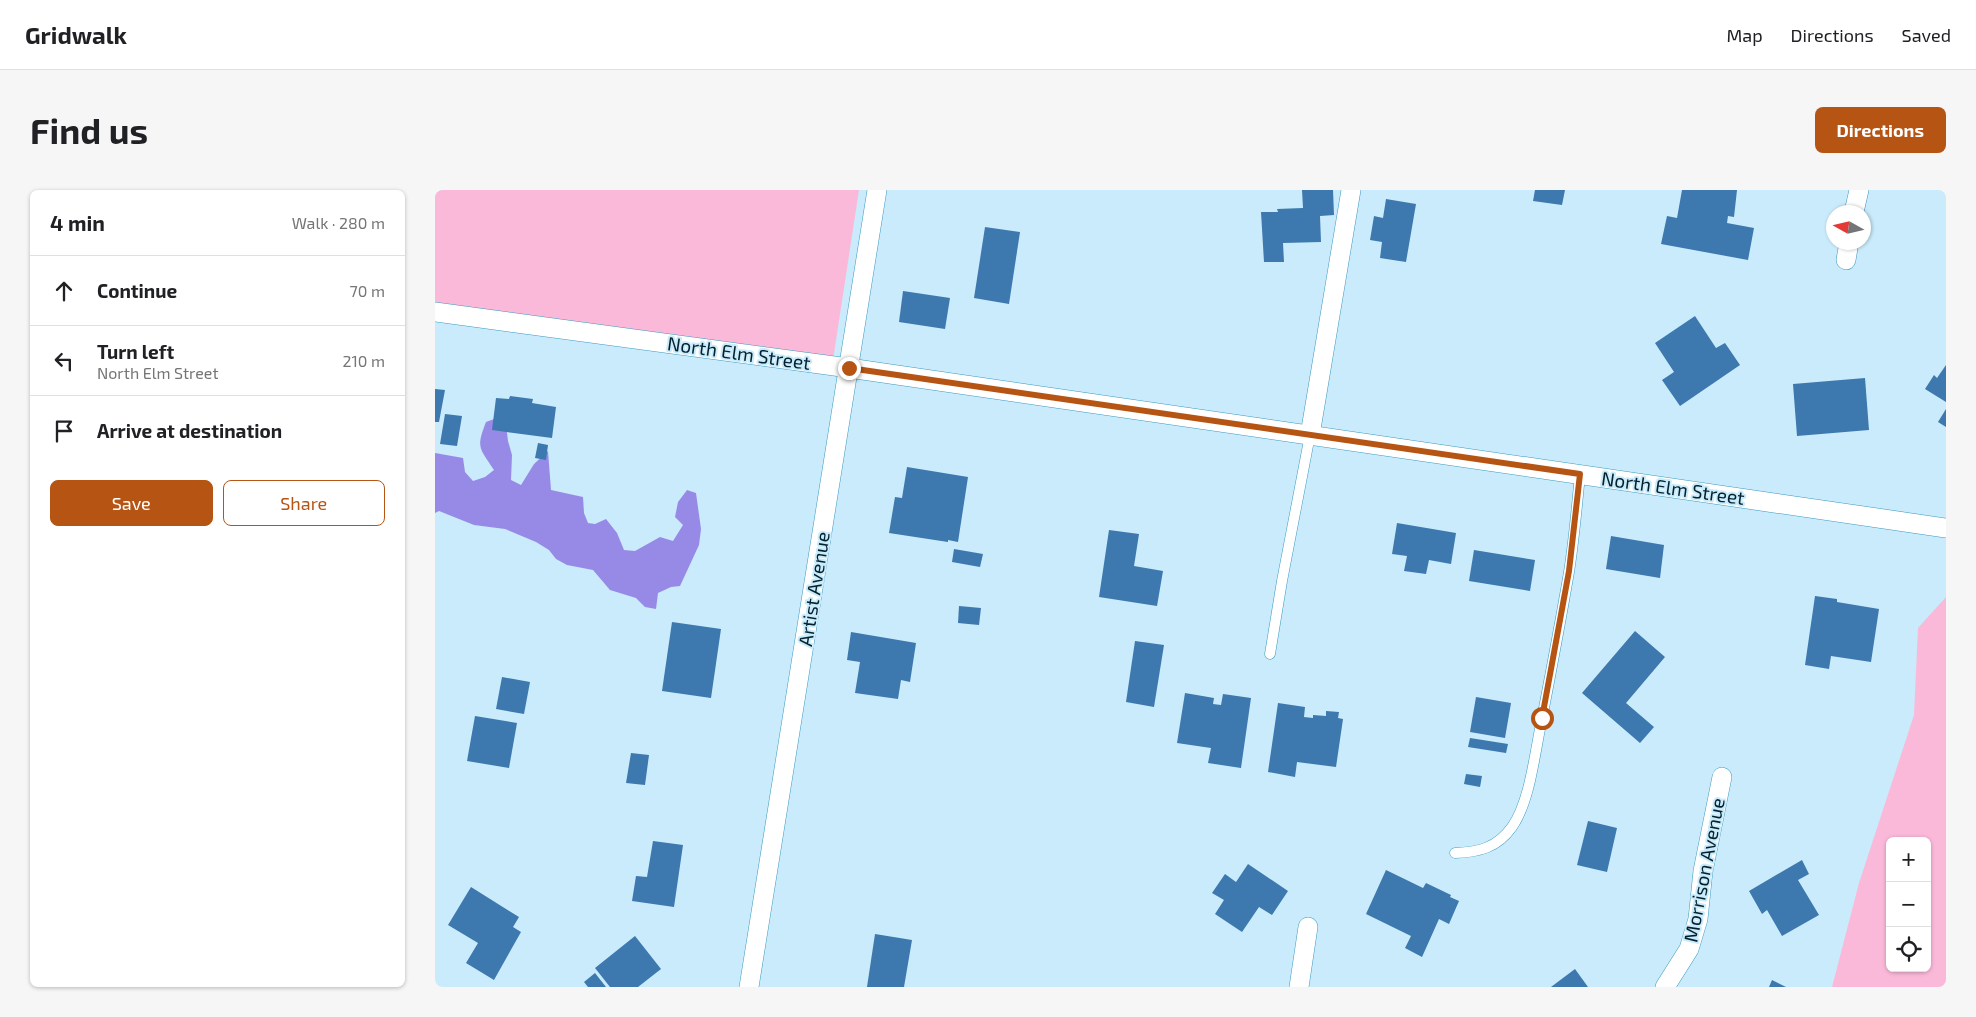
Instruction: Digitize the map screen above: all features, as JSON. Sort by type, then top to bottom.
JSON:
[{"type":"street","name":"Artist Avenue","points":[[749,987],[877,190]]},
{"type":"street","points":[[1310,435],[1351,190]]},
{"type":"street","points":[[1856,205],[1859,190]]},
{"type":"street","name":"North Elm Street","points":[[435,312],[849,368],[1946,528]]},
{"type":"street","name":"Morrison Avenue","points":[[1665,987],[1689,949],[1698,919],[1703,871],[1722,777]]},
{"type":"street","points":[[1299,987],[1308,927]]},
{"type":"lane","points":[[1270,654],[1310,435]]},
{"type":"lane","points":[[1455,853],[1476,852],[1492,845],[1511,828],[1520,812],[1533,766],[1569,571],[1580,474]]},
{"type":"shaded area","points":[[435,190],[859,190],[833,360],[435,308]]},
{"type":"shaded area","points":[[497,418],[506,425],[512,455],[511,480],[521,485],[534,464],[548,451],[551,490],[583,497],[584,513],[588,523],[595,524],[606,519],[617,533],[624,550],[635,551],[660,537],[673,541],[683,525],[675,517],[678,502],[687,490],[696,493],[701,529],[699,545],[680,586],[671,587],[658,593],[656,609],[645,607],[636,598],[610,590],[593,570],[567,565],[556,559],[549,550],[536,542],[505,529],[474,525],[439,511],[435,513],[435,453],[463,458],[465,472],[473,481],[485,477],[494,470],[482,452],[481,437],[486,422]]},
{"type":"shaded area","points":[[1946,597],[1946,987],[1832,987],[1859,883],[1914,715],[1918,628]]},
{"type":"building","points":[[1302,190],[1333,190],[1334,215],[1320,216],[1321,242],[1283,243],[1284,262],[1264,262],[1261,212],[1278,212],[1277,209],[1303,208]]},
{"type":"building","points":[[1535,190],[1565,190],[1562,205],[1533,201]]},
{"type":"building","points":[[1682,190],[1737,190],[1734,217],[1728,216],[1727,223],[1754,228],[1748,260],[1661,244],[1667,216],[1677,218]]},
{"type":"building","points":[[1386,199],[1416,204],[1406,262],[1380,258],[1382,242],[1370,240],[1374,216],[1383,218]]},
{"type":"building","points":[[985,227],[1020,232],[1009,304],[974,298]]},
{"type":"building","points":[[903,291],[950,298],[945,329],[899,322]]},
{"type":"building","points":[[1695,316],[1716,348],[1725,343],[1740,365],[1680,406],[1662,380],[1674,372],[1655,343]]},
{"type":"building","points":[[1946,365],[1946,402],[1925,389],[1934,375],[1937,378]]},
{"type":"building","points":[[1865,378],[1869,430],[1797,436],[1793,384]]},
{"type":"building","points":[[435,389],[445,390],[439,422],[435,422]]},
{"type":"building","points":[[510,396],[533,399],[532,403],[556,407],[552,438],[492,430],[496,398],[509,399]]},
{"type":"building","points":[[1946,409],[1946,427],[1938,422]]},
{"type":"building","points":[[445,414],[462,416],[457,446],[440,444]]},
{"type":"building","points":[[538,443],[548,445],[546,460],[535,458]]},
{"type":"building","points":[[907,467],[968,477],[958,542],[889,533],[895,497],[902,498]]},
{"type":"building","points":[[1397,523],[1456,533],[1451,564],[1429,560],[1426,574],[1404,571],[1407,556],[1392,554]]},
{"type":"building","points":[[1109,530],[1139,534],[1134,566],[1163,571],[1157,606],[1099,597]]},
{"type":"building","points":[[1611,536],[1664,545],[1660,578],[1606,569]]},
{"type":"building","points":[[954,549],[983,554],[980,567],[952,562]]},
{"type":"building","points":[[1474,550],[1535,560],[1530,591],[1469,581]]},
{"type":"building","points":[[1815,596],[1837,599],[1837,602],[1879,609],[1871,662],[1831,656],[1829,669],[1805,665]]},
{"type":"building","points":[[959,606],[981,608],[979,625],[958,623]]},
{"type":"building","points":[[672,622],[721,629],[711,698],[662,691]]},
{"type":"building","points":[[1635,631],[1665,657],[1626,703],[1654,727],[1640,743],[1582,693]]},
{"type":"building","points":[[851,632],[916,643],[910,682],[901,680],[898,699],[855,693],[860,662],[847,660]]},
{"type":"building","points":[[1135,641],[1164,645],[1154,707],[1126,702]]},
{"type":"building","points":[[502,677],[530,682],[524,714],[496,709]]},
{"type":"building","points":[[1185,693],[1214,698],[1213,704],[1221,705],[1223,694],[1251,698],[1241,768],[1208,763],[1211,748],[1177,743]]},
{"type":"building","points":[[1476,697],[1511,703],[1505,738],[1470,732]]},
{"type":"building","points":[[1278,703],[1305,707],[1304,717],[1313,718],[1313,715],[1326,716],[1326,711],[1339,712],[1338,718],[1343,719],[1336,767],[1297,762],[1295,777],[1268,772]]},
{"type":"building","points":[[475,716],[517,723],[509,768],[467,761]]},
{"type":"building","points":[[1470,738],[1508,744],[1506,753],[1468,747]]},
{"type":"building","points":[[631,753],[649,755],[645,785],[626,783]]},
{"type":"building","points":[[1466,774],[1482,776],[1480,787],[1464,784]]},
{"type":"building","points":[[1588,821],[1617,828],[1607,872],[1577,865]]},
{"type":"building","points":[[653,841],[683,845],[674,907],[632,901],[636,876],[647,877]]},
{"type":"building","points":[[1802,860],[1809,874],[1798,880],[1819,915],[1782,936],[1767,910],[1762,914],[1749,891]]},
{"type":"building","points":[[1248,864],[1288,891],[1272,915],[1259,907],[1242,932],[1215,914],[1224,900],[1212,893],[1225,874],[1236,882]]},
{"type":"building","points":[[1386,870],[1423,888],[1426,883],[1459,901],[1449,924],[1439,919],[1422,957],[1405,948],[1411,936],[1366,914]]},
{"type":"building","points":[[471,887],[519,917],[513,927],[521,932],[494,980],[466,963],[478,943],[448,925]]},
{"type":"building","points":[[875,934],[912,940],[904,987],[867,987]]},
{"type":"building","points":[[635,936],[661,969],[638,987],[610,987],[595,968]]},
{"type":"building","points":[[1575,969],[1588,987],[1551,987]]},
{"type":"building","points":[[595,973],[606,987],[588,987],[584,982]]},
{"type":"building","points":[[1772,980],[1786,987],[1769,987]]},
{"type":"route","points":[[849,368],[1580,474],[1569,571],[1542,718]]}]
